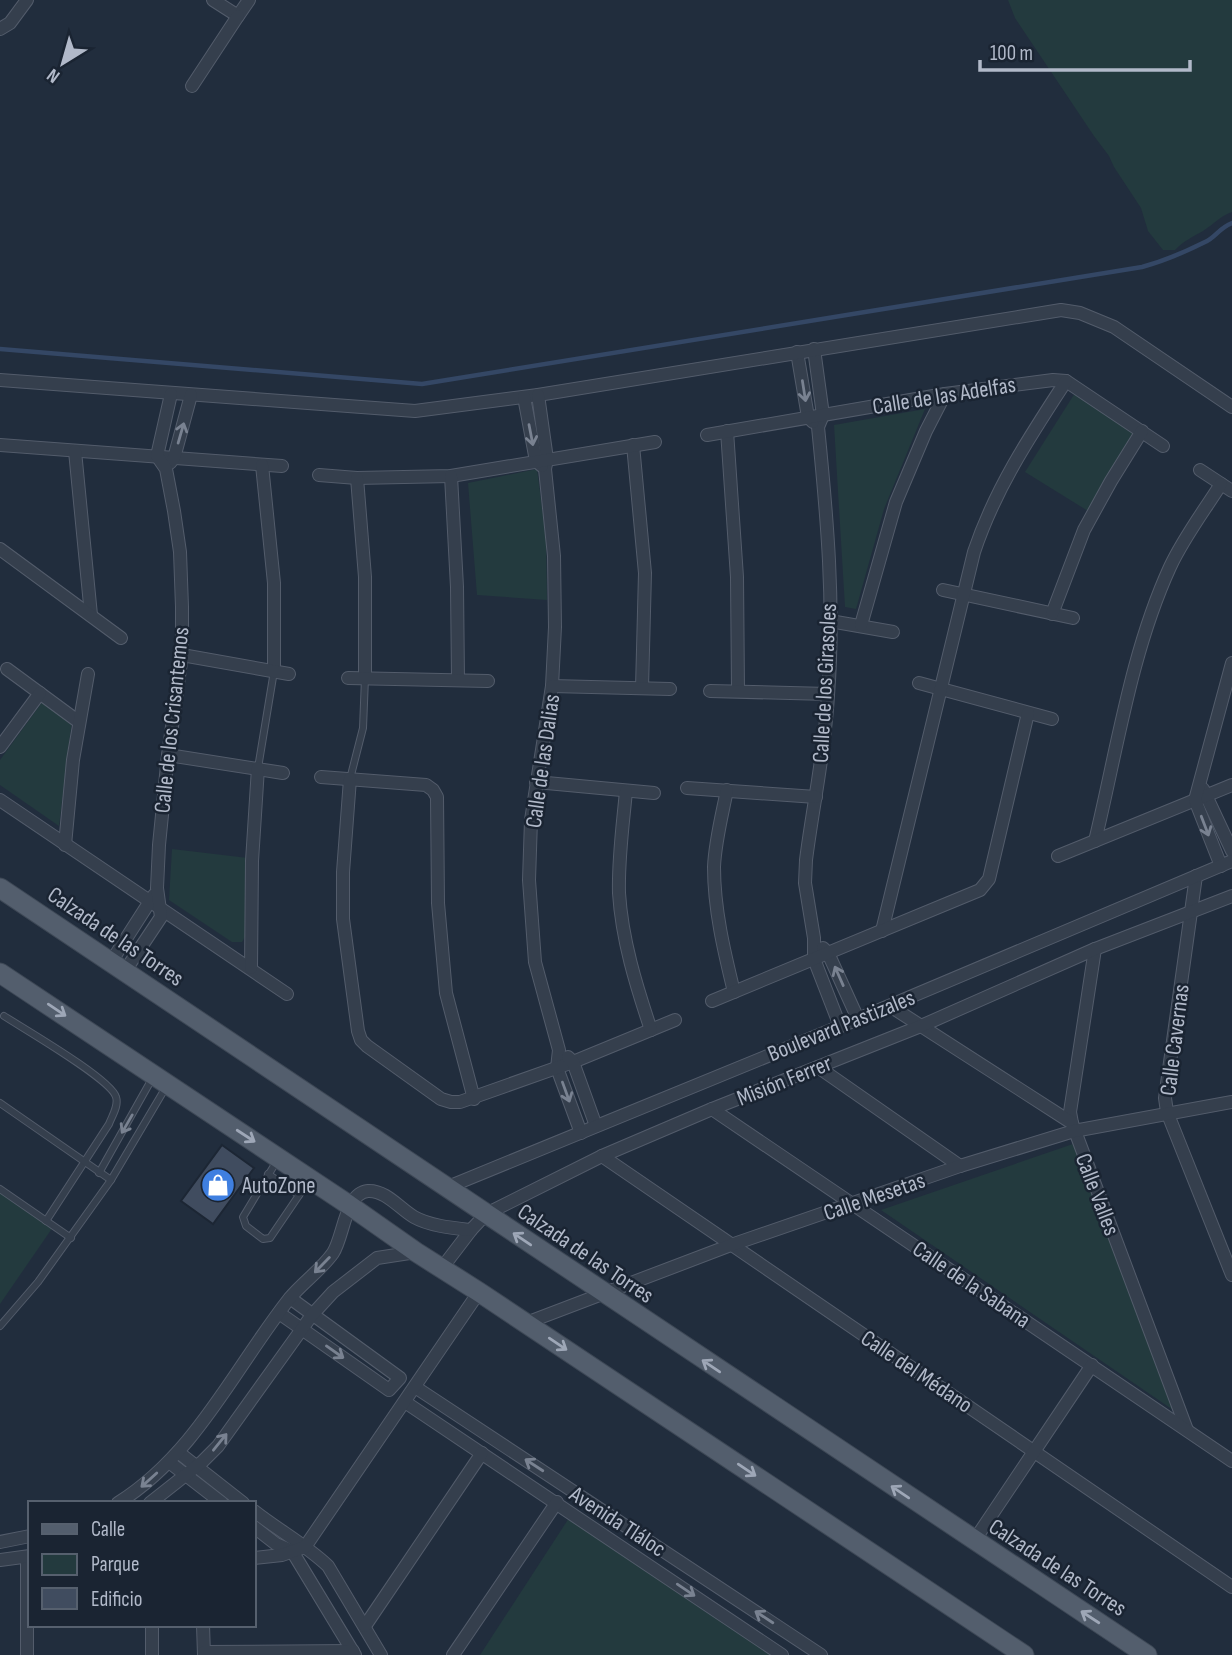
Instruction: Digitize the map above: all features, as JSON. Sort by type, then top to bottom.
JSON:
[{"type":"main road","name":"Calzada de las Torres","points":[[0,888],[1147,1655]]},
{"type":"main road","points":[[0,973],[161,1080],[274,1166],[311,1178],[416,1252],[1024,1655]]},
{"type":"street","points":[[0,29],[10,23],[27,0]]},
{"type":"street","points":[[213,0],[238,16]]},
{"type":"street","points":[[192,86],[249,0]]},
{"type":"street","points":[[0,380],[415,411],[538,395],[1061,310],[1080,313],[1114,327],[1232,407]]},
{"type":"street","name":"Calle de los Girasoles","points":[[814,349],[821,421],[830,621],[828,694],[805,883],[814,937],[814,959],[840,1026]]},
{"type":"street","points":[[797,352],[808,417]]},
{"type":"street","name":"Calle de las Adelfas","points":[[821,421],[945,394],[1039,380],[1066,381]]},
{"type":"street","points":[[882,931],[963,594],[985,519],[1016,459],[1066,381],[1163,446]]},
{"type":"street","points":[[156,456],[171,394]]},
{"type":"street","points":[[862,625],[896,502],[945,394]]},
{"type":"street","points":[[166,469],[174,458],[191,395]]},
{"type":"street","name":"Calle de las Dalias","points":[[538,395],[554,556],[555,627],[552,686],[531,820],[529,880],[535,962],[559,1050],[557,1068],[582,1133]]},
{"type":"street","name":"Calle de las Dalias","points":[[524,397],[543,463]]},
{"type":"street","points":[[707,435],[808,417],[821,421]]},
{"type":"street","points":[[727,431],[737,578],[738,691]]},
{"type":"street","points":[[1052,614],[1084,530],[1142,431]]},
{"type":"street","points":[[319,475],[357,478],[451,476],[543,463],[655,442]]},
{"type":"street","points":[[0,445],[282,466]]},
{"type":"street","points":[[633,445],[645,573],[642,688]]},
{"type":"street","points":[[75,452],[91,615]]},
{"type":"street","name":"Calle de los Crisantemos","points":[[118,967],[160,921],[156,904],[168,755],[182,655],[180,552],[166,469],[156,456]]},
{"type":"street","points":[[262,465],[274,583],[275,671]]},
{"type":"street","points":[[1095,841],[1156,599],[1182,545],[1227,488],[1200,470]]},
{"type":"street","points":[[451,476],[457,587],[458,680]]},
{"type":"street","points":[[357,478],[365,577],[365,678]]},
{"type":"street","points":[[0,549],[121,638]]},
{"type":"street","points":[[943,590],[1073,618]]},
{"type":"street","points":[[830,621],[893,632]]},
{"type":"street","points":[[182,655],[289,674]]},
{"type":"street","points":[[1226,863],[1201,794],[1232,663]]},
{"type":"street","points":[[7,669],[79,722]]},
{"type":"street","points":[[65,845],[79,722],[88,674]]},
{"type":"street","points":[[348,678],[488,681]]},
{"type":"street","points":[[919,684],[1052,719]]},
{"type":"street","points":[[552,686],[670,689]]},
{"type":"street","points":[[710,691],[828,694]]},
{"type":"street","points":[[0,747],[40,693]]},
{"type":"street","points":[[712,1001],[985,886],[989,879],[1028,713]]},
{"type":"street","points":[[168,755],[283,773]]},
{"type":"street","points":[[251,968],[253,817],[258,768]]},
{"type":"street","points":[[321,777],[426,785],[437,797],[438,903],[443,970],[446,993],[474,1098]]},
{"type":"street","points":[[350,779],[343,873],[344,919],[361,1040],[442,1099],[452,1102],[474,1098],[557,1068],[675,1020]]},
{"type":"street","points":[[536,782],[654,793]]},
{"type":"street","points":[[1059,856],[1201,794],[1232,785]]},
{"type":"street","points":[[687,788],[816,797]]},
{"type":"street","points":[[626,790],[620,893],[625,937],[651,1030]]},
{"type":"street","points":[[726,790],[714,864],[721,935],[734,992]]},
{"type":"street","points":[[1201,794],[1232,851]]},
{"type":"street","points":[[0,800],[288,994]]},
{"type":"street","name":"Boulevard Pastizales","points":[[448,1187],[890,1006],[1226,863]]},
{"type":"street","name":"Calle Cavernas","points":[[1196,876],[1166,1084],[1167,1112],[1232,1275]]},
{"type":"street","name":"Misión Ferrer","points":[[442,1268],[486,1214],[602,1156],[920,1026],[1095,949],[1232,896]]},
{"type":"street","name":"Calle de los Crisantemos","points":[[118,967],[156,904]]},
{"type":"street","points":[[814,937],[828,953],[858,1019]]},
{"type":"street","name":"Calle Valles","points":[[1095,949],[1070,1112],[1073,1127],[1187,1430]]},
{"type":"street","points":[[890,1006],[1073,1127]]},
{"type":"street","points":[[559,1050],[573,1062],[596,1126]]},
{"type":"street","points":[[818,1067],[960,1166]]},
{"type":"street","name":"Calle Mesetas","points":[[526,1323],[731,1245],[1073,1127],[1232,1102]]},
{"type":"street","name":"Calle de la Sabana","points":[[712,1110],[1232,1461]]},
{"type":"street","name":"Calle del Médano","points":[[602,1156],[1232,1587]]},
{"type":"street","points":[[121,1501],[140,1488],[178,1452],[224,1393],[290,1298],[332,1255],[344,1228],[349,1205],[364,1192],[371,1191],[387,1197],[415,1218],[471,1230]]},
{"type":"street","points":[[152,1501],[218,1446],[312,1315],[333,1292],[377,1258],[416,1252]]},
{"type":"street","points":[[256,1558],[274,1557],[305,1547],[479,1292]]},
{"type":"street","points":[[279,1313],[389,1390],[400,1378],[290,1298]]},
{"type":"street","points":[[974,1541],[1092,1365]]},
{"type":"street","name":"Avenida Tláloc","points":[[415,1387],[821,1655]]},
{"type":"street","name":"Avenida Tláloc","points":[[405,1402],[782,1655]]},
{"type":"street","points":[[178,1452],[240,1501]]},
{"type":"street","points":[[365,1626],[482,1453]]},
{"type":"street","points":[[169,1462],[219,1501]]},
{"type":"street","points":[[453,1655],[557,1503]]},
{"type":"street","points":[[256,1513],[328,1566],[381,1655]]},
{"type":"street","points":[[256,1529],[276,1544],[292,1551],[354,1653]]},
{"type":"street","points":[[0,1542],[28,1536]]},
{"type":"street","points":[[0,1560],[28,1556],[27,1655]]},
{"type":"street","points":[[152,1627],[152,1655]]},
{"type":"street","points":[[203,1627],[204,1653],[354,1653]]},
{"type":"lane","points":[[258,768],[275,671]]},
{"type":"lane","points":[[350,779],[363,728],[365,678]]},
{"type":"lane","points":[[4,1016],[92,1073],[111,1088],[117,1098],[109,1124],[46,1221]]},
{"type":"lane","points":[[99,1173],[161,1080]]},
{"type":"lane","points":[[0,1326],[14,1312],[71,1238],[111,1180],[161,1080]]},
{"type":"lane","points":[[0,1103],[111,1180]]},
{"type":"lane","points":[[299,1195],[274,1166],[243,1217],[246,1226],[262,1239],[270,1238],[311,1178]]},
{"type":"lane","points":[[0,1189],[71,1238]]},
{"type":"green space","points":[[1008,0],[1232,0],[1232,212],[1175,250],[1163,250],[1148,231],[1141,208],[1109,156],[1015,18]]},
{"type":"green space","points":[[1075,393],[1137,432],[1088,511],[1025,472]]},
{"type":"green space","points":[[925,409],[884,509],[856,609],[845,607],[834,425]]},
{"type":"green space","points":[[537,469],[546,538],[547,600],[477,595],[468,483]]},
{"type":"green space","points":[[43,701],[72,720],[59,826],[0,785],[0,760]]},
{"type":"green space","points":[[172,849],[248,858],[245,937],[242,942],[232,942],[169,900]]},
{"type":"green space","points":[[1073,1144],[1179,1414],[881,1210]]},
{"type":"green space","points":[[0,1189],[53,1227],[0,1304]]},
{"type":"green space","points":[[569,1518],[778,1655],[480,1655]]},
{"type":"building","name":"AutoZone","points":[[222,1145],[254,1168],[213,1224],[181,1201]]},
{"type":"waterway","points":[[0,349],[422,384],[1142,267],[1197,246],[1232,223]]},
{"type":"place","name":"AutoZone","points":[[218,1185]]}]
